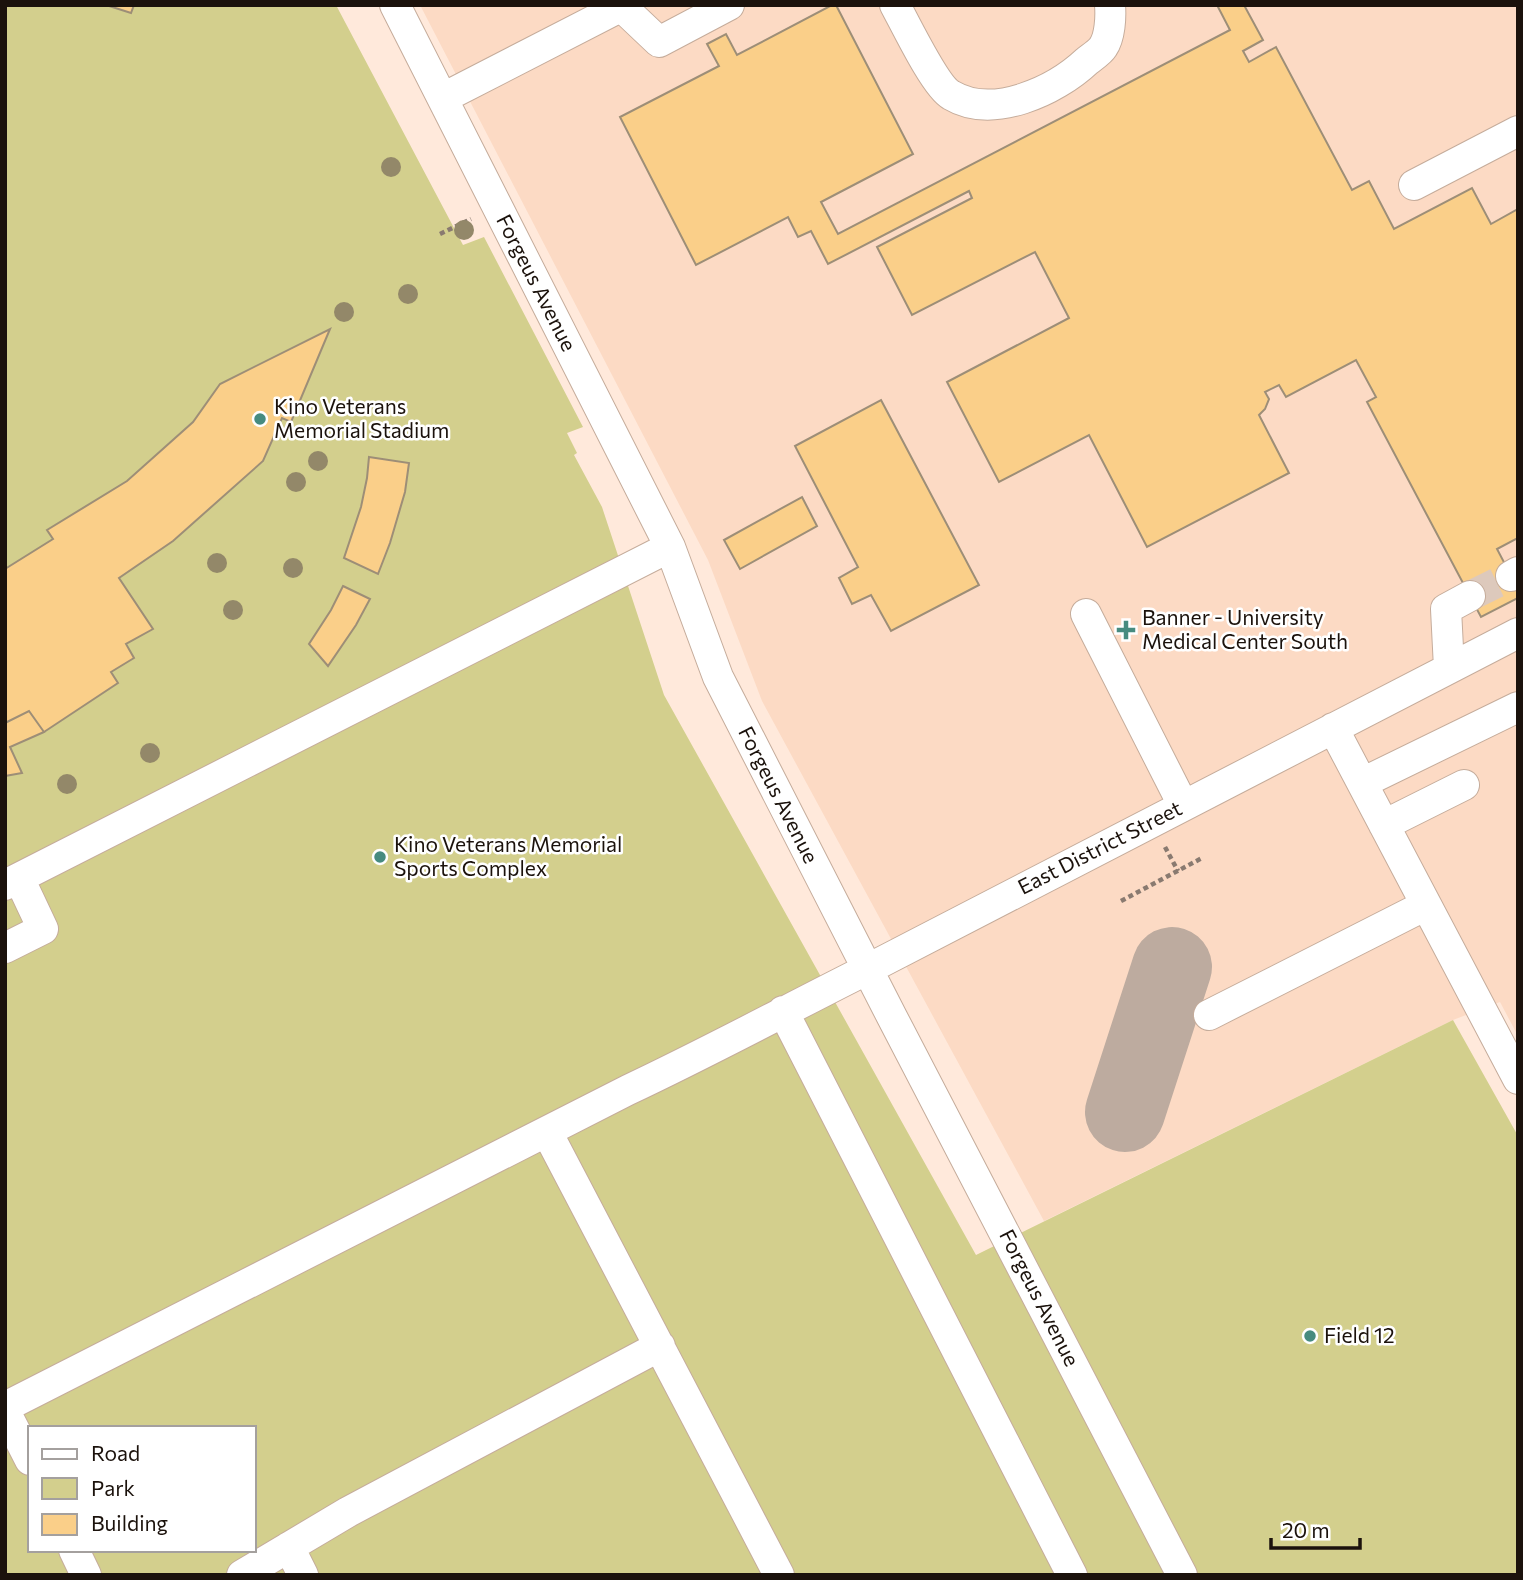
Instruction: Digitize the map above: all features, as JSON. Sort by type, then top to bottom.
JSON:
[{"type":"street","name":"Forgeus Avenue","points":[[395,5],[670,547],[718,677],[1182,1575]]},
{"type":"street","points":[[443,98],[622,6],[659,42],[729,5]]},
{"type":"street","points":[[895,5],[930,69],[949,94],[968,102],[999,105],[1039,94],[1079,69],[1104,46],[1111,19],[1110,5]]},
{"type":"street","points":[[1413,185],[1518,131]]},
{"type":"street","points":[[5,948],[43,929],[12,882],[670,547]]},
{"type":"street","points":[[1449,668],[1446,609],[1470,596]]},
{"type":"street","points":[[1086,614],[1183,805]]},
{"type":"street","name":"East District Street","points":[[5,1409],[628,1090],[697,1058],[783,1011],[1518,633]]},
{"type":"street","points":[[1362,783],[1518,707]]},
{"type":"street","points":[[1333,728],[1518,1079]]},
{"type":"street","points":[[1384,825],[1464,785]]},
{"type":"street","points":[[1209,1015],[1426,905]]},
{"type":"street","points":[[783,1011],[1072,1575]]},
{"type":"street","points":[[547,1132],[779,1575]]},
{"type":"street","points":[[242,1575],[348,1512],[660,1346]]},
{"type":"street","points":[[5,1409],[28,1456]]},
{"type":"street","points":[[289,1547],[303,1575]]},
{"type":"street","points":[[75,1552],[86,1575]]},
{"type":"path","points":[[1121,901],[1202,858]]},
{"type":"shaded area","name":"Banner - University Medical Center South","points":[[420,5],[1518,5],[1518,1036],[1500,1002],[1453,1020],[1044,1221],[762,701],[708,560]]},
{"type":"green space","name":"Kino Veterans Memorial Sports Complex","points":[[5,5],[336,5],[463,245],[484,237],[583,427],[567,433],[577,453],[574,455],[602,507],[664,695],[976,1255],[1453,1020],[1518,1136],[1518,1575],[5,1575]]},
{"type":"building","points":[[106,5],[134,5],[131,13]]},
{"type":"building","points":[[836,5],[913,154],[821,202],[838,234],[1230,30],[1217,5],[1244,5],[1263,40],[1243,51],[1249,62],[1276,47],[1352,190],[1369,181],[1394,229],[1472,188],[1491,224],[1518,209],[1518,538],[1497,549],[1518,589],[1518,598],[1481,617],[1367,402],[1376,397],[1356,360],[1286,397],[1279,385],[1265,392],[1269,399],[1259,415],[1289,473],[1147,547],[1089,435],[999,482],[947,382],[1069,318],[1035,252],[912,315],[877,247],[972,198],[969,191],[828,264],[811,231],[798,237],[788,217],[696,265],[620,117],[719,66],[707,44],[726,34],[737,55]]},
{"type":"building","points":[[330,329],[291,422],[282,418],[263,461],[173,541],[119,578],[153,629],[126,644],[134,658],[111,672],[118,683],[44,732],[29,711],[5,723],[5,569],[53,539],[47,530],[127,481],[193,422],[220,384]]},
{"type":"building","points":[[881,400],[979,585],[891,631],[871,595],[852,604],[839,578],[858,567],[795,446]]},
{"type":"building","points":[[369,457],[409,463],[405,492],[378,574],[344,558],[361,507]]},
{"type":"building","points":[[802,497],[817,526],[740,569],[724,540]]},
{"type":"building","points":[[343,586],[370,599],[328,666],[309,644]]},
{"type":"building","points":[[29,711],[44,732],[10,747],[22,773],[5,776],[5,723]]},
{"type":"taxiway","points":[[1125,1112],[1172,967]]},
{"type":"tunnel","points":[[1470,596],[1511,576]]},
{"type":"place","name":"Kino Veterans Memorial Stadium","points":[[260,419]]},
{"type":"place","name":"Banner - University Medical Center South","points":[[1126,630]]},
{"type":"place","name":"Kino Veterans Memorial Sports Complex","points":[[380,857]]},
{"type":"place","name":"Field 12","points":[[1310,1336]]}]
